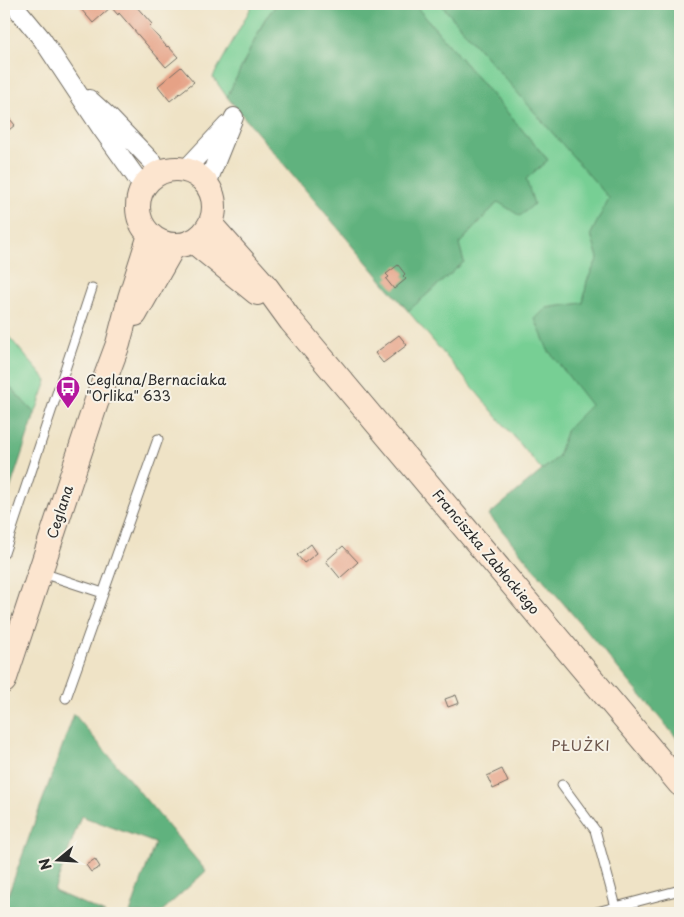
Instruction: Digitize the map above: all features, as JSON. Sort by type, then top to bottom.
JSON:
[{"type":"street","points":[[13,4],[42,39],[100,128],[143,188]]},
{"type":"street","points":[[73,85],[111,119],[161,171]]},
{"type":"street","points":[[186,170],[234,117],[207,184]]},
{"type":"street","points":[[173,168],[186,170],[197,175],[207,184],[213,197],[214,210],[210,224],[203,234],[183,243],[161,242],[150,235],[142,225],[138,213],[138,200],[143,188],[151,178],[161,171],[173,168]]},
{"type":"street","name":"Franciszka Zabłockiego","points":[[210,224],[267,288],[291,321],[680,784]]},
{"type":"street","name":"Ceglana","points":[[4,681],[96,403],[118,344],[150,235]]},
{"type":"street","name":"Franciszka Zabłockiego","points":[[183,243],[291,321]]},
{"type":"street","name":"Ceglana","points":[[118,344],[183,243]]},
{"type":"lane","points":[[4,554],[92,288]]},
{"type":"lane","points":[[66,698],[158,439]]},
{"type":"lane","points":[[40,572],[103,593]]},
{"type":"lane","points":[[562,785],[595,830],[616,907]]},
{"type":"lane","points":[[593,913],[680,890]]},
{"type":"green space","points":[[253,4],[277,4],[265,19],[227,97],[213,77]]},
{"type":"green space","points":[[277,4],[414,4],[548,160],[526,179],[534,204],[520,216],[498,202],[459,244],[464,262],[408,311],[227,97],[265,19]]},
{"type":"green space","points":[[414,4],[443,4],[444,8],[610,198],[591,234],[598,258],[587,281],[583,303],[546,308],[548,350],[592,405],[567,429],[558,457],[542,470],[408,311],[464,262],[459,244],[498,202],[548,160]]},
{"type":"green space","points":[[443,4],[680,4],[680,742],[489,515],[558,457],[567,429],[591,405],[548,350],[535,319],[546,308],[583,303],[587,281],[598,258],[591,234],[609,198],[444,8]]},
{"type":"green space","points":[[4,331],[47,381],[35,414],[4,380]]},
{"type":"green space","points":[[4,380],[35,414],[4,507]]},
{"type":"green space","points":[[74,714],[206,871],[160,913],[130,913],[155,843],[81,816],[54,891],[105,913],[4,913],[4,906]]},
{"type":"building","points":[[85,4],[134,4],[152,24],[149,27],[178,57],[166,67],[119,13],[118,15],[111,7],[93,23],[80,8]]},
{"type":"building","points":[[181,67],[194,82],[170,101],[158,86]]},
{"type":"building","points":[[4,112],[15,125],[4,134]]},
{"type":"building","points":[[398,265],[405,274],[403,276],[406,279],[394,289],[386,279],[389,277],[386,274]]},
{"type":"building","points":[[399,335],[407,345],[383,363],[375,353]]},
{"type":"building","points":[[311,544],[317,553],[304,563],[297,555]]},
{"type":"building","points":[[343,546],[358,562],[340,578],[326,561]]},
{"type":"building","points":[[456,695],[459,703],[448,707],[445,699]]},
{"type":"building","points":[[502,769],[508,782],[493,789],[487,776]]},
{"type":"building","points":[[95,859],[100,867],[91,872],[86,865]]},
{"type":"place","name":"Ceglana/Bernaciaka \"Orlika\" 633","points":[[68,409]]},
{"type":"district","name":"PŁUŻKI","points":[[581,746]]}]
